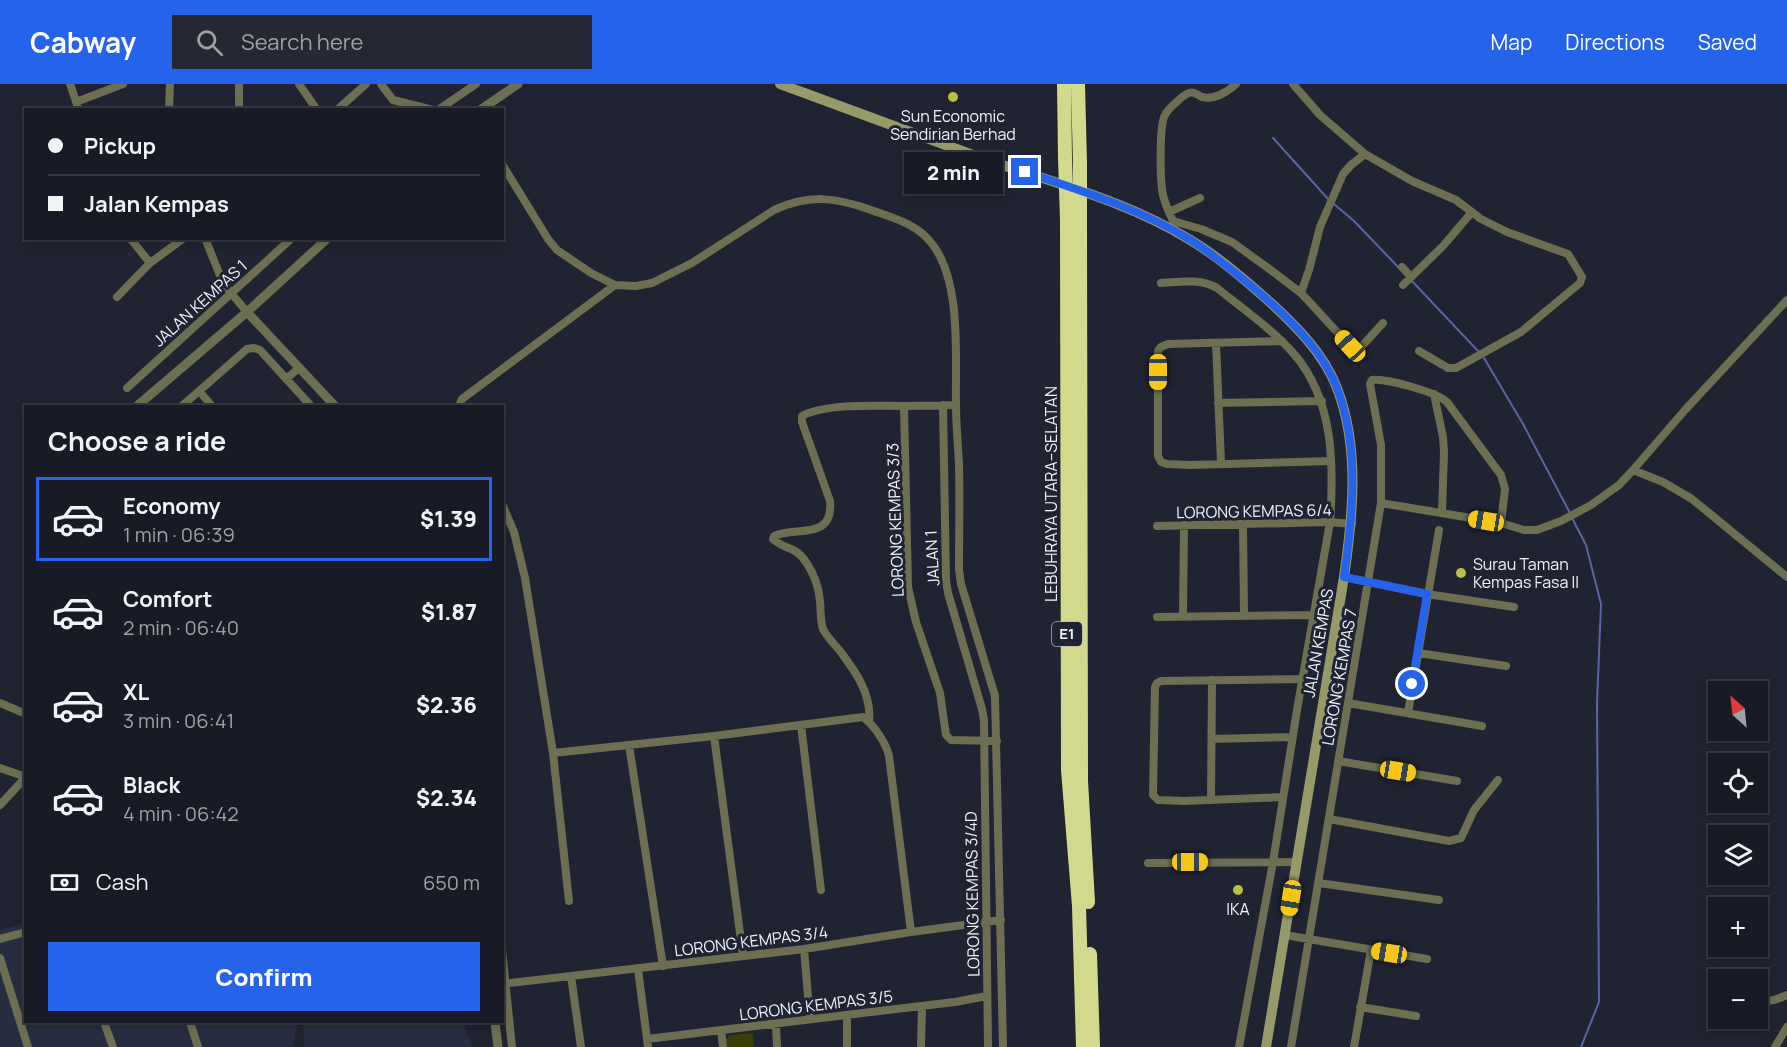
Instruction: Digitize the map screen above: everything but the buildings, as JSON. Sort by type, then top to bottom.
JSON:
[{"type":"highway","name":"LEBUHRAYA UTARA–SELATAN","points":[[1064,84],[1068,770],[1079,906],[1083,1047]]},
{"type":"highway","name":"LEBUHRAYA UTARA–SELATAN","points":[[1078,84],[1081,781],[1093,1047]]},
{"type":"main road","name":"JALAN KEMPAS","points":[[783,84],[980,157],[1171,224],[1266,299],[1303,334],[1315,349],[1337,387],[1344,409],[1349,439],[1353,486],[1352,524],[1266,1047]]},
{"type":"street","points":[[70,84],[78,106],[123,84]]},
{"type":"street","points":[[169,108],[170,84]]},
{"type":"street","points":[[239,84],[239,108]]},
{"type":"street","points":[[299,84],[316,108]]},
{"type":"street","points":[[339,108],[366,84]]},
{"type":"street","points":[[381,84],[393,100],[393,108]]},
{"type":"street","points":[[441,108],[476,84]]},
{"type":"street","points":[[483,108],[518,84]]},
{"type":"street","points":[[1236,84],[1215,96],[1204,97],[1189,93],[1165,114],[1162,135],[1162,188],[1171,224],[1201,229],[1232,242],[1301,293],[1350,346],[1362,346],[1383,323]]},
{"type":"street","points":[[1293,84],[1320,115],[1365,154],[1412,181],[1456,200],[1481,219],[1507,232],[1568,254],[1582,279],[1521,332],[1456,368],[1448,368],[1419,351]]},
{"type":"street","points":[[393,100],[425,108]]},
{"type":"street","points":[[1301,293],[1317,238],[1334,194],[1347,168],[1365,154]]},
{"type":"street","points":[[504,167],[557,250],[584,269],[615,285],[652,284],[692,263],[774,210],[788,204],[822,198],[846,201],[912,225],[929,240],[940,256],[953,300],[957,364],[959,569],[995,696],[1004,1047]]},
{"type":"street","points":[[1169,213],[1200,198]]},
{"type":"street","points":[[1403,285],[1443,246],[1472,212]]},
{"type":"street","points":[[132,240],[150,263]]},
{"type":"street","points":[[117,297],[150,263],[181,240]]},
{"type":"street","points":[[206,240],[221,277],[231,294],[334,405]]},
{"type":"street","name":"JALAN KEMPAS 1","points":[[127,388],[290,240]]},
{"type":"street","points":[[139,405],[326,240]]},
{"type":"street","points":[[1401,267],[1411,277]]},
{"type":"street","points":[[1161,283],[1198,281],[1208,283],[1282,341],[1307,371],[1322,402],[1329,433],[1332,494],[1330,522],[1282,797],[1273,862],[1239,1047]]},
{"type":"street","points":[[459,405],[462,399],[615,285]]},
{"type":"street","points":[[1381,503],[1501,523],[1529,531],[1538,530],[1579,512],[1619,485],[1787,300]]},
{"type":"street","points":[[1282,341],[1168,344],[1161,347],[1158,351],[1158,456],[1161,462],[1167,464],[1190,465],[1331,461]]},
{"type":"street","points":[[1215,343],[1221,463]]},
{"type":"street","points":[[183,405],[250,348],[260,350],[310,405]]},
{"type":"street","points":[[286,379],[299,368]]},
{"type":"street","name":"LORONG KEMPAS 7","points":[[1291,1047],[1381,503],[1381,445],[1372,380],[1377,379],[1434,394],[1451,407],[1501,475],[1505,489],[1501,523]]},
{"type":"street","points":[[199,391],[211,405]]},
{"type":"street","points":[[1434,394],[1443,437],[1442,513]]},
{"type":"street","points":[[1218,403],[1322,402]]},
{"type":"street","name":"JALAN 1","points":[[943,405],[946,580],[982,709],[984,740]]},
{"type":"street","points":[[869,722],[871,710],[863,687],[824,630],[819,591],[810,569],[799,553],[773,539],[774,536],[783,532],[808,532],[817,528],[827,518],[831,509],[802,416],[840,407],[956,405]]},
{"type":"street","name":"LORONG KEMPAS 3/3","points":[[904,406],[908,587],[940,693],[946,735],[951,740],[997,741]]},
{"type":"street","points":[[1633,470],[1663,482],[1692,500],[1787,578]]},
{"type":"street","points":[[504,509],[514,532],[525,578],[553,753],[568,901]]},
{"type":"street","name":"LORONG KEMPAS 6/4","points":[[1157,526],[1330,522],[1352,524]]},
{"type":"street","points":[[1243,524],[1244,616]]},
{"type":"street","points":[[1183,616],[1184,525]]},
{"type":"street","points":[[1407,713],[1439,530]]},
{"type":"street","points":[[1344,577],[1427,594],[1514,607]]},
{"type":"street","points":[[1157,617],[1314,615]]},
{"type":"street","points":[[1418,652],[1506,666]]},
{"type":"street","points":[[1282,797],[1184,801],[1155,798],[1153,795],[1155,687],[1161,681],[1303,679]]},
{"type":"street","points":[[1211,800],[1212,680]]},
{"type":"street","points":[[0,703],[24,713]]},
{"type":"street","points":[[1348,703],[1482,726]]},
{"type":"street","points":[[553,753],[863,717],[883,740],[889,756],[912,932]]},
{"type":"street","points":[[801,725],[821,890]]},
{"type":"street","points":[[714,736],[743,956]]},
{"type":"street","points":[[1212,740],[1293,737]]},
{"type":"street","name":"LORONG KEMPAS 3/4D","points":[[984,740],[988,1047]]},
{"type":"street","points":[[629,745],[663,966]]},
{"type":"street","points":[[1338,761],[1457,781]]},
{"type":"street","points":[[0,768],[24,776]]},
{"type":"street","points":[[0,805],[24,779]]},
{"type":"street","points":[[1329,819],[1449,841],[1458,840],[1474,810],[1498,780]]},
{"type":"street","points":[[1148,863],[1296,862]]},
{"type":"street","points":[[1319,883],[1439,900]]},
{"type":"street","name":"LORONG KEMPAS 3/4","points":[[504,984],[804,949],[1001,920]]},
{"type":"street","points":[[0,939],[24,933]]},
{"type":"street","points":[[1285,935],[1427,959]]},
{"type":"street","points":[[804,949],[810,1019]]},
{"type":"street","points":[[1354,1047],[1371,950]]},
{"type":"street","points":[[0,958],[28,1047]]},
{"type":"street","points":[[638,969],[648,1043]]},
{"type":"street","points":[[571,976],[581,1047]]},
{"type":"street","points":[[504,984],[512,1047]]},
{"type":"street","points":[[1768,1002],[1787,995]]},
{"type":"street","name":"LORONG KEMPAS 3/5","points":[[648,1043],[721,1030],[987,996]]},
{"type":"street","points":[[921,1047],[922,1006]]},
{"type":"street","points":[[1360,1007],[1416,1016]]},
{"type":"street","points":[[847,1015],[848,1047]]},
{"type":"street","points":[[105,1023],[113,1047]]},
{"type":"street","points":[[190,1023],[198,1047]]},
{"type":"street","points":[[495,1023],[498,1047]]},
{"type":"street","points":[[776,1024],[777,1047]]},
{"type":"street","points":[[1775,1047],[1787,1027]]},
{"type":"street","points":[[721,1030],[723,1047]]},
{"type":"shaded area","points":[[24,923],[24,1023],[297,1023],[293,1047],[0,1047],[0,930]]},
{"type":"shaded area","points":[[303,1023],[463,1023],[473,1047],[304,1047]]},
{"type":"shaded area","points":[[753,1033],[754,1047],[726,1047],[726,1039],[730,1035]]},
{"type":"waterway","points":[[1273,138],[1329,200]]},
{"type":"waterway","points":[[1334,204],[1354,221],[1400,269]]},
{"type":"waterway","points":[[1411,280],[1478,351]]},
{"type":"waterway","points":[[1484,358],[1523,424],[1570,513]]},
{"type":"waterway","points":[[1572,518],[1586,545],[1601,604],[1597,703],[1599,1002],[1581,1047]]},
{"type":"place","name":"Sun Economic Sendirian Berhad","points":[[953,97]]},
{"type":"place","name":"Surau Taman Kempas Fasa II","points":[[1461,573]]},
{"type":"place","name":"IKA","points":[[1238,890]]},
{"type":"route","points":[[1025,172],[1115,203],[1191,240],[1227,266],[1266,299],[1303,334],[1315,349],[1337,387],[1344,409],[1349,439],[1353,498],[1352,524],[1344,577],[1427,594],[1412,684]]}]
